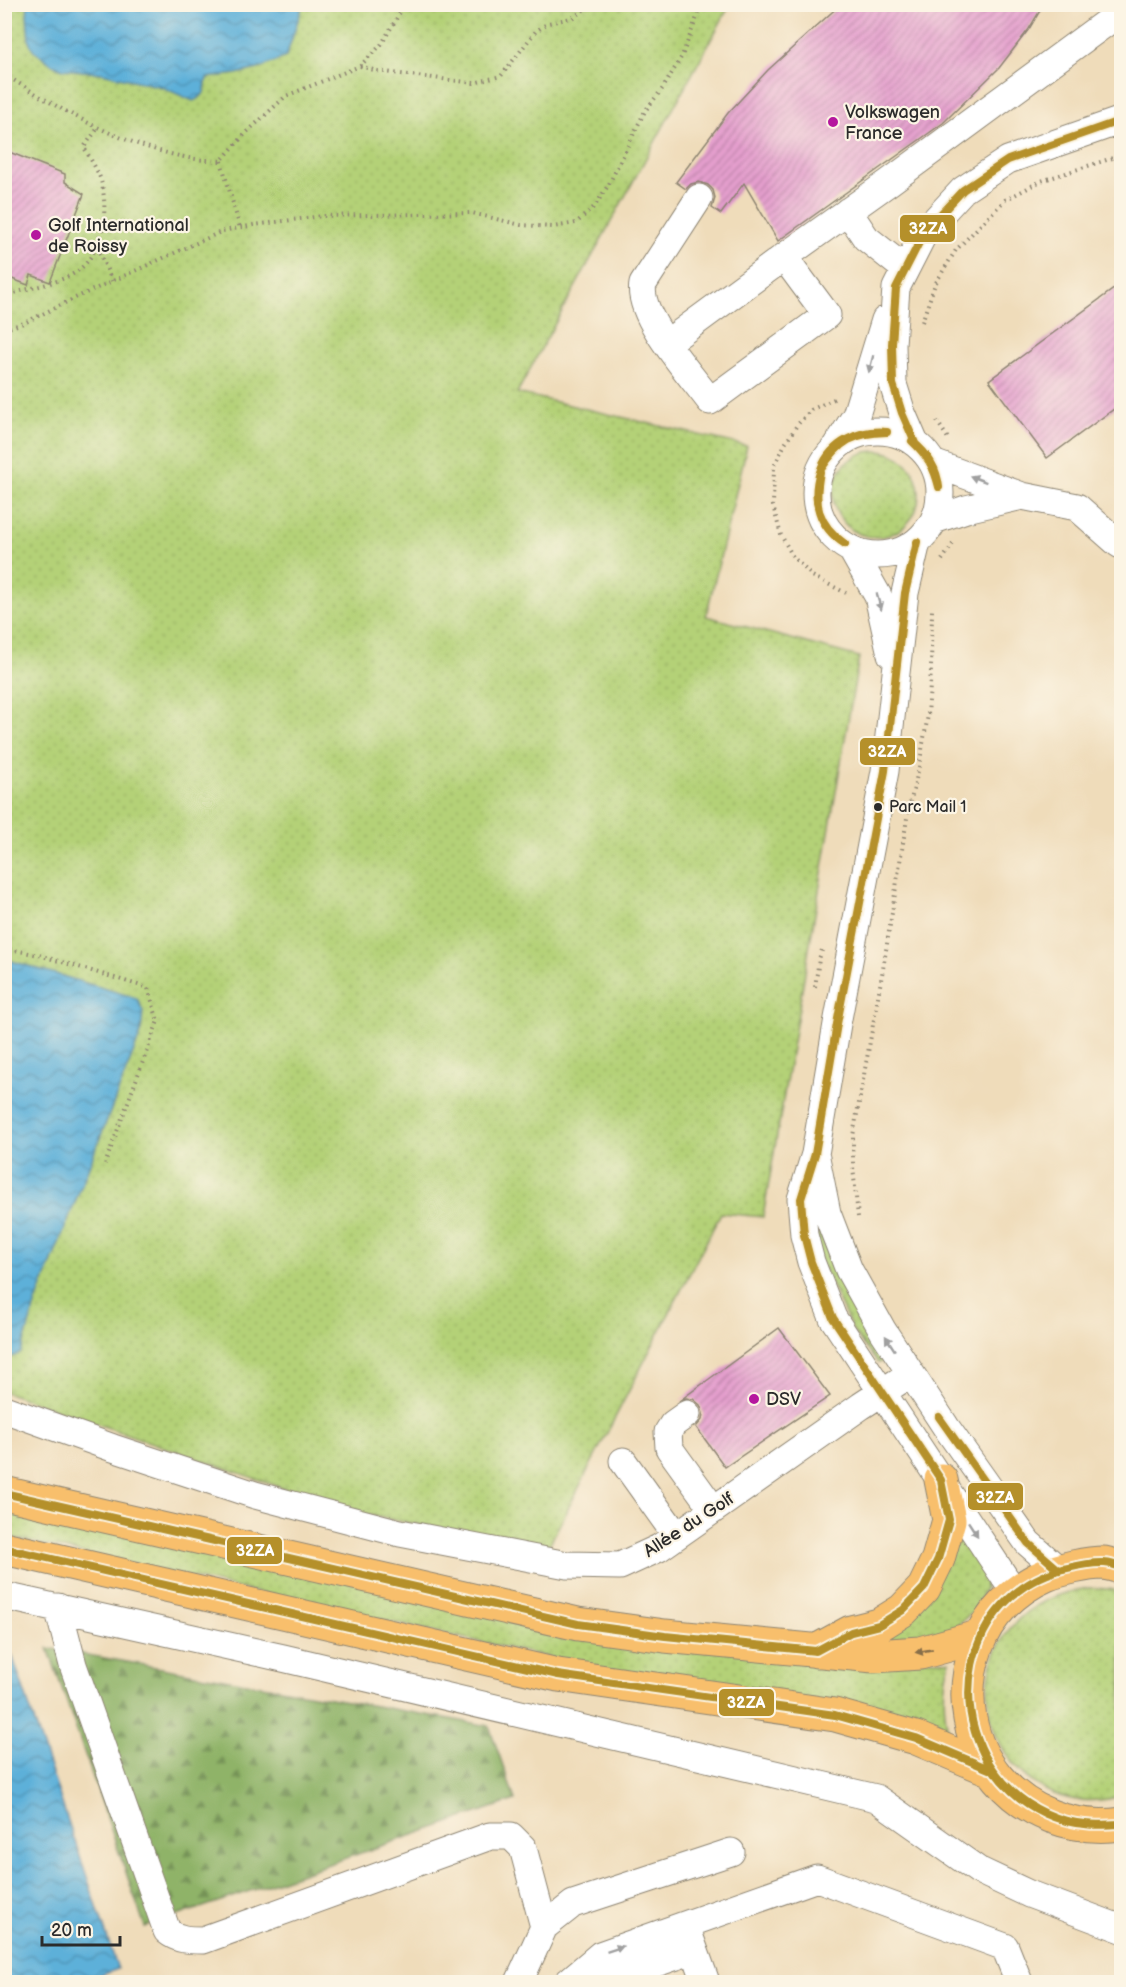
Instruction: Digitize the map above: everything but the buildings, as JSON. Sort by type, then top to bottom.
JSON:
[{"type":"main road","points":[[816,1651],[851,1632],[879,1625],[903,1610],[924,1588],[938,1559],[949,1520],[941,1480]]},
{"type":"main road","points":[[4,1493],[578,1624],[665,1636],[874,1656],[920,1653],[981,1636]]},
{"type":"main road","points":[[4,1548],[558,1675],[835,1715],[916,1738],[989,1769]]},
{"type":"main road","points":[[1122,1567],[1104,1563],[1059,1569],[1036,1579],[1015,1593],[995,1612],[981,1636],[969,1668],[967,1703],[974,1737],[989,1769],[1014,1796],[1046,1816],[1082,1825],[1122,1824]]},
{"type":"street","points":[[667,343],[1122,11]]},
{"type":"street","points":[[917,542],[886,555],[869,555],[852,550],[835,538],[823,522],[816,502],[817,482],[824,462],[856,415],[876,345],[900,278],[925,231],[963,190],[1008,160],[1122,120]]},
{"type":"street","points":[[699,198],[643,284],[641,292],[653,326],[710,401],[826,315],[784,256]]},
{"type":"street","points":[[848,211],[866,238],[900,278],[892,344],[893,384],[915,443]]},
{"type":"street","points":[[837,446],[855,435],[875,430],[896,433],[915,443],[933,463],[939,481],[940,501],[934,520],[917,542],[905,592],[885,771],[815,1154],[801,1199],[804,1235],[811,1262],[833,1318],[1015,1593]]},
{"type":"street","points":[[933,463],[1023,496],[1077,507],[1119,544],[1122,542]]},
{"type":"street","points":[[934,520],[966,509],[1023,496]]},
{"type":"street","points":[[852,550],[878,596],[896,674]]},
{"type":"street","points":[[815,1154],[827,1213],[849,1270],[883,1331],[910,1374],[1028,1543],[1059,1569]]},
{"type":"street","name":"Allée du Golf","points":[[4,1409],[255,1495],[400,1533],[567,1564],[620,1566],[659,1548],[910,1374]]},
{"type":"street","points":[[687,1414],[673,1424],[668,1432],[669,1448],[714,1509]]},
{"type":"street","points":[[623,1461],[676,1535]]},
{"type":"street","points":[[4,1596],[295,1661],[876,1798],[978,1870],[1029,1894],[1122,1929]]},
{"type":"street","points":[[58,1608],[73,1665],[167,1931],[171,1935],[184,1940],[203,1940],[490,1836],[511,1836],[523,1848],[544,1927]]},
{"type":"street","points":[[519,1983],[544,1927],[573,1904],[731,1852]]},
{"type":"street","points":[[601,1983],[817,1878],[1005,1947],[1019,1983]]},
{"type":"street","points":[[568,1983],[600,1955],[690,1938]]},
{"type":"street","points":[[690,1938],[706,1983]]},
{"type":"path","points":[[221,161],[246,133],[286,96],[360,66],[381,45],[405,4]]},
{"type":"path","points":[[360,66],[377,71],[474,83],[501,76],[536,31],[548,23],[572,18],[593,4]]},
{"type":"path","points":[[4,329],[24,323],[223,231],[322,216],[396,214],[472,213],[521,225],[553,227],[576,223],[595,206],[609,184],[645,111],[663,88],[682,56],[702,4]]},
{"type":"path","points":[[4,74],[45,100],[108,133],[189,158],[221,161]]},
{"type":"path","points":[[4,297],[70,276],[87,263],[97,246],[104,217],[102,184],[84,147],[98,128]]},
{"type":"path","points":[[920,327],[935,284],[956,250],[1005,200],[1041,181],[1122,155]]},
{"type":"path","points":[[221,161],[240,228]]},
{"type":"path","points":[[97,246],[112,281]]},
{"type":"path","points":[[840,395],[811,410],[797,425],[774,466],[773,506],[781,535],[793,557],[812,576],[851,596]]},
{"type":"path","points":[[934,417],[952,444]]},
{"type":"path","points":[[941,561],[959,536]]},
{"type":"path","points":[[859,1222],[853,1167],[853,1136],[908,812],[928,715],[932,609]]},
{"type":"path","points":[[814,992],[819,959],[825,943]]},
{"type":"path","points":[[4,948],[39,955],[148,988],[158,1021],[105,1164]]},
{"type":"green space","points":[[5,5],[730,5],[517,393],[747,446],[706,616],[859,657],[763,1217],[721,1213],[547,1549],[352,1512],[5,1392]]},
{"type":"green space","points":[[868,451],[884,451],[907,463],[916,477],[919,494],[916,511],[907,525],[884,537],[868,537],[852,530],[840,518],[833,502],[833,486],[840,470],[852,458]]},
{"type":"green space","points":[[813,1202],[835,1272],[886,1356],[884,1361],[878,1363],[854,1333],[816,1252]]},
{"type":"green space","points":[[5,1505],[610,1640],[950,1661],[944,1698],[949,1736],[602,1669],[5,1536]]},
{"type":"green space","points":[[952,1511],[985,1566],[985,1589],[974,1611],[953,1628],[910,1643],[872,1637],[905,1621]]},
{"type":"green space","points":[[1088,1588],[1122,1592],[1121,1796],[1073,1799],[1034,1783],[1006,1754],[990,1716],[989,1675],[1004,1637],[1036,1606]]},
{"type":"green space","points":[[48,1648],[489,1726],[515,1800],[145,1927]]},
{"type":"water","points":[[28,4],[303,5],[286,57],[258,69],[207,78],[203,95],[193,101],[162,87],[102,73],[63,69],[53,65],[34,51],[29,42]]},
{"type":"water","points":[[5,959],[137,998],[143,1011],[141,1033],[36,1302],[21,1353],[5,1360]]},
{"type":"water","points":[[4,1653],[12,1655],[118,1969],[82,1982],[5,1982]]},
{"type":"transit line","name":"32ZA","points":[[915,443],[893,384],[892,344],[896,288],[925,231],[963,190],[1008,160],[1122,120]]},
{"type":"transit line","name":"32ZA","points":[[821,469],[832,451],[848,439],[867,433],[887,432]]},
{"type":"transit line","name":"32ZA","points":[[821,469],[835,451],[848,440],[865,434],[887,432]]},
{"type":"transit line","name":"32ZA","points":[[912,441],[930,461],[939,487]]},
{"type":"transit line","name":"32ZA","points":[[912,441],[929,462],[939,487]]},
{"type":"transit line","name":"32ZA","points":[[820,472],[817,494],[819,512],[828,528],[845,544]]},
{"type":"transit line","name":"32ZA","points":[[820,472],[816,493],[819,512],[829,530],[845,544]]},
{"type":"transit line","name":"32ZA","points":[[4,1493],[578,1624],[665,1636],[816,1651],[851,1632],[879,1625],[903,1610],[924,1588],[938,1559],[949,1520],[941,1480],[833,1318],[811,1262],[804,1235],[801,1199],[815,1154],[885,771],[905,593],[917,542]]},
{"type":"transit line","name":"32ZA","points":[[939,1417],[1028,1543],[1059,1570]]},
{"type":"transit line","name":"32ZA","points":[[4,1548],[558,1675],[835,1715],[916,1738],[989,1769]]},
{"type":"transit line","name":"32ZA","points":[[1122,1567],[1099,1563],[1063,1569],[1029,1583],[1002,1605],[983,1633],[972,1664],[969,1698],[975,1731],[989,1763],[1019,1798],[1045,1814],[1065,1821],[1090,1825],[1122,1824]]},
{"type":"place","name":"Volkswagen France","points":[[833,122]]},
{"type":"place","name":"Golf International de Roissy","points":[[36,235]]},
{"type":"place","name":"Parc Mail 1","points":[[878,807]]},
{"type":"place","name":"DSV","points":[[754,1399]]}]
